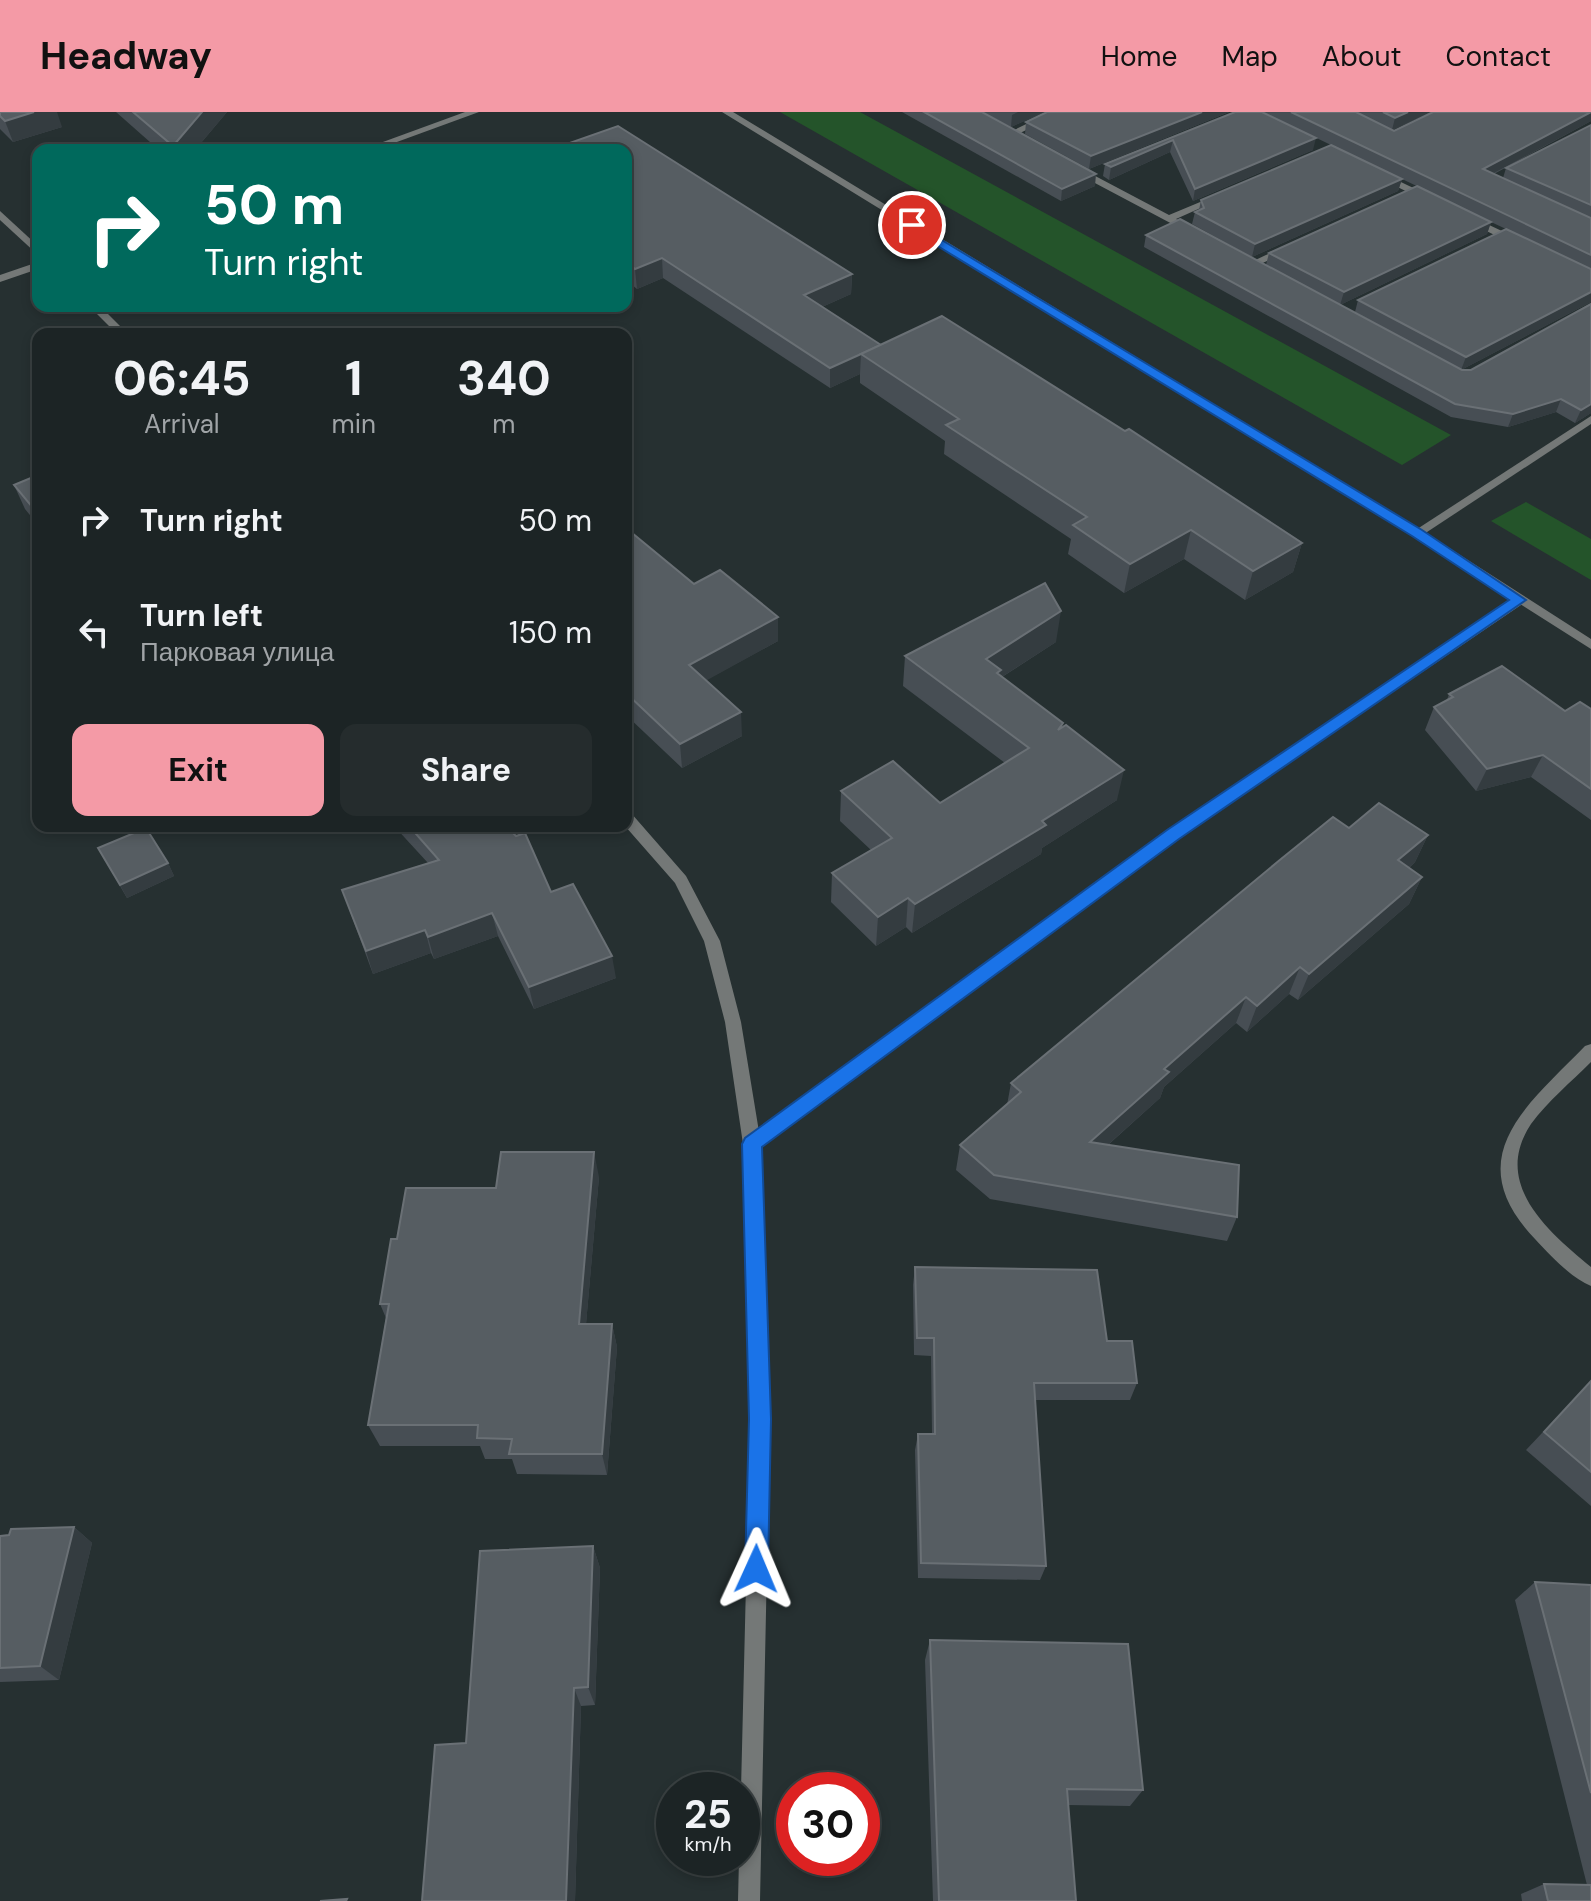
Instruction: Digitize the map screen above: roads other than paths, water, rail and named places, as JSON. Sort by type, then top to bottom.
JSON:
[{"type":"street","points":[[383,144],[474,112]]},
{"type":"street","points":[[727,112],[1417,533],[1591,645]]},
{"type":"street","points":[[1011,134],[1058,112]]},
{"type":"street","points":[[997,127],[1024,141]]},
{"type":"street","points":[[1062,162],[1210,242]]},
{"type":"street","points":[[1088,176],[1102,170]]},
{"type":"street","points":[[1370,171],[1438,203]]},
{"type":"street","points":[[1399,197],[1413,191]]},
{"type":"street","points":[[1168,219],[1226,194]]},
{"type":"street","points":[[0,214],[32,246]]},
{"type":"street","points":[[1464,216],[1527,246]]},
{"type":"street","points":[[1488,240],[1502,234]]},
{"type":"street","points":[[1252,264],[1305,240]]},
{"type":"street","points":[[1238,257],[1264,271]]},
{"type":"street","points":[[0,279],[32,267]]},
{"type":"street","points":[[100,312],[117,328]]},
{"type":"street","points":[[1417,533],[1591,419]]},
{"type":"street","points":[[752,1144],[1173,834],[1519,600]]},
{"type":"street","points":[[632,824],[681,880],[712,941],[733,1022],[752,1144],[760,1419],[749,1901]]},
{"type":"street","points":[[1591,1051],[1521,1125],[1507,1158],[1514,1199],[1547,1240],[1591,1278]]}]
